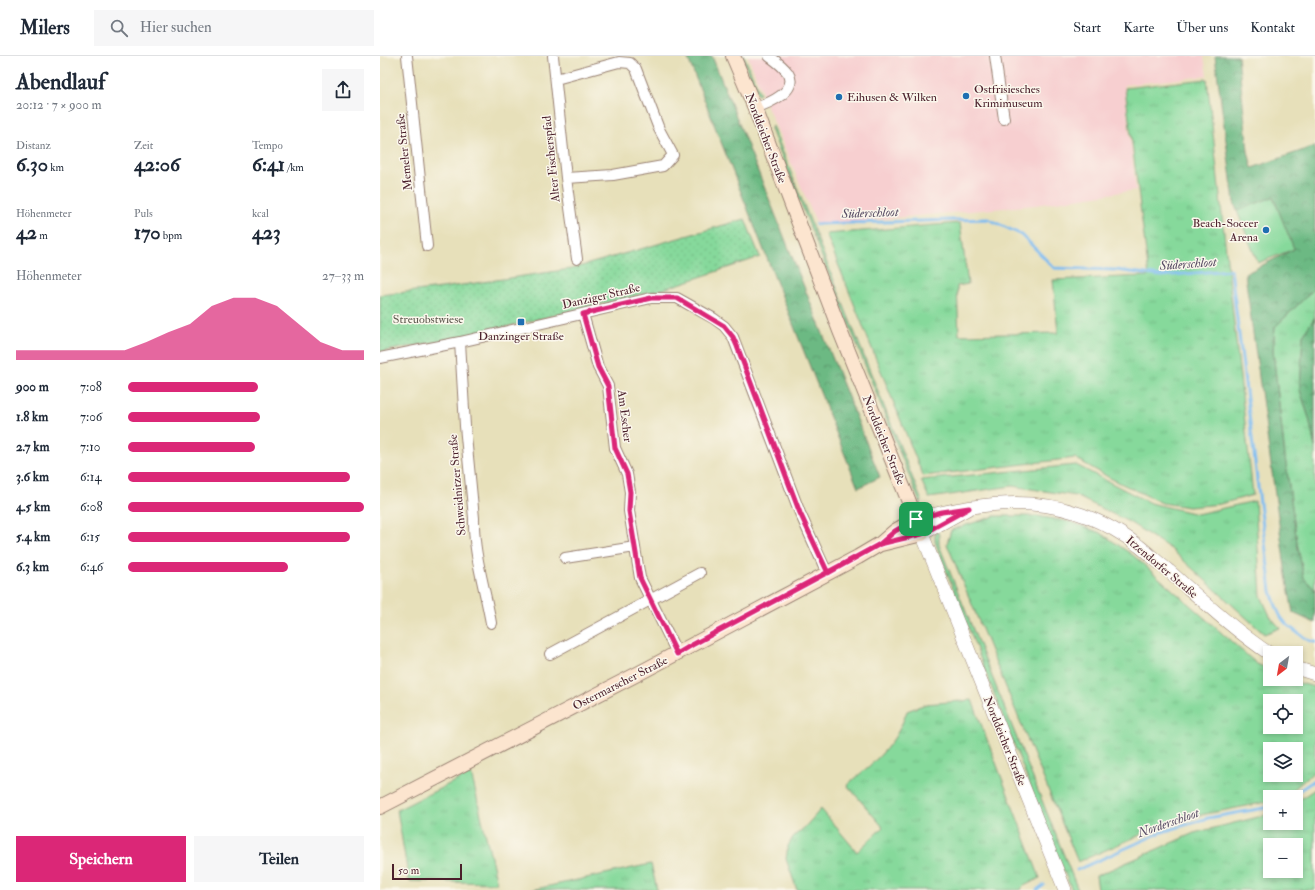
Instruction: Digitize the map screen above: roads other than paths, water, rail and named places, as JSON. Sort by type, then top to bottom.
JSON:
[{"type":"main road","name":"Norddeicher Straße","points":[[733,56],[755,108],[840,331],[922,534]]},
{"type":"main road","name":"Ostermarscher Straße","points":[[380,807],[677,654],[828,573],[880,544],[895,531],[916,519]]},
{"type":"main road","name":"Ostermarscher Straße","points":[[880,544],[922,534]]},
{"type":"street","name":"Memeler Straße","points":[[408,56],[427,246]]},
{"type":"street","name":"Alter Fischerspfad","points":[[553,56],[566,178],[577,259]]},
{"type":"street","points":[[755,108],[779,98],[787,91],[790,82],[789,74],[769,56]]},
{"type":"street","points":[[995,56],[1004,119]]},
{"type":"street","points":[[556,79],[619,62],[630,63],[636,69],[659,129],[673,156],[663,166],[613,176],[566,178]]},
{"type":"street","name":"Danziger Straße","points":[[380,358],[460,342],[651,298],[677,298],[724,326],[733,337],[798,506],[828,573]]},
{"type":"street","name":"Am Escher","points":[[583,314],[598,367],[608,386],[615,448],[627,474],[630,492],[629,511],[640,578],[677,654]]},
{"type":"street","name":"Schweidnitzer Straße","points":[[460,342],[465,426],[474,531],[478,559],[492,623]]},
{"type":"street","name":"Itzendorfer Straße","points":[[916,519],[942,512],[1004,503],[1025,503],[1064,508],[1091,518],[1115,530],[1139,546],[1246,638],[1263,649]]},
{"type":"street","name":"Itzendorfer Straße","points":[[922,534],[969,508]]},
{"type":"street","name":"Norddeicher Straße","points":[[922,534],[1065,890]]},
{"type":"street","points":[[565,558],[635,547]]},
{"type":"street","points":[[550,654],[700,573]]},
{"type":"street","points":[[1303,670],[1315,674]]},
{"type":"waterway","name":"Süderschloot","points":[[816,224],[988,219],[1022,235],[1054,268],[1116,270],[1161,276],[1231,270],[1271,591],[1278,612],[1288,626],[1306,639],[1315,642]]},
{"type":"waterway","name":"Norderschloot","points":[[1300,790],[1315,780]]},
{"type":"waterway","name":"Norderschloot","points":[[1077,870],[1162,832],[1208,818],[1263,808]]},
{"type":"waterway","name":"Norderschloot","points":[[1037,890],[1044,885]]},
{"type":"place","name":"Ostfrisiesches Krimimuseum","points":[[966,96]]},
{"type":"place","name":"Eihusen & Wilken","points":[[839,97]]},
{"type":"place","name":"Beach-Soccer Arena","points":[[1266,230]]},
{"type":"place","name":"Danzinger Straße","points":[[521,322]]},
{"type":"park label","name":"Streuobstwiese","points":[[428,319]]}]
